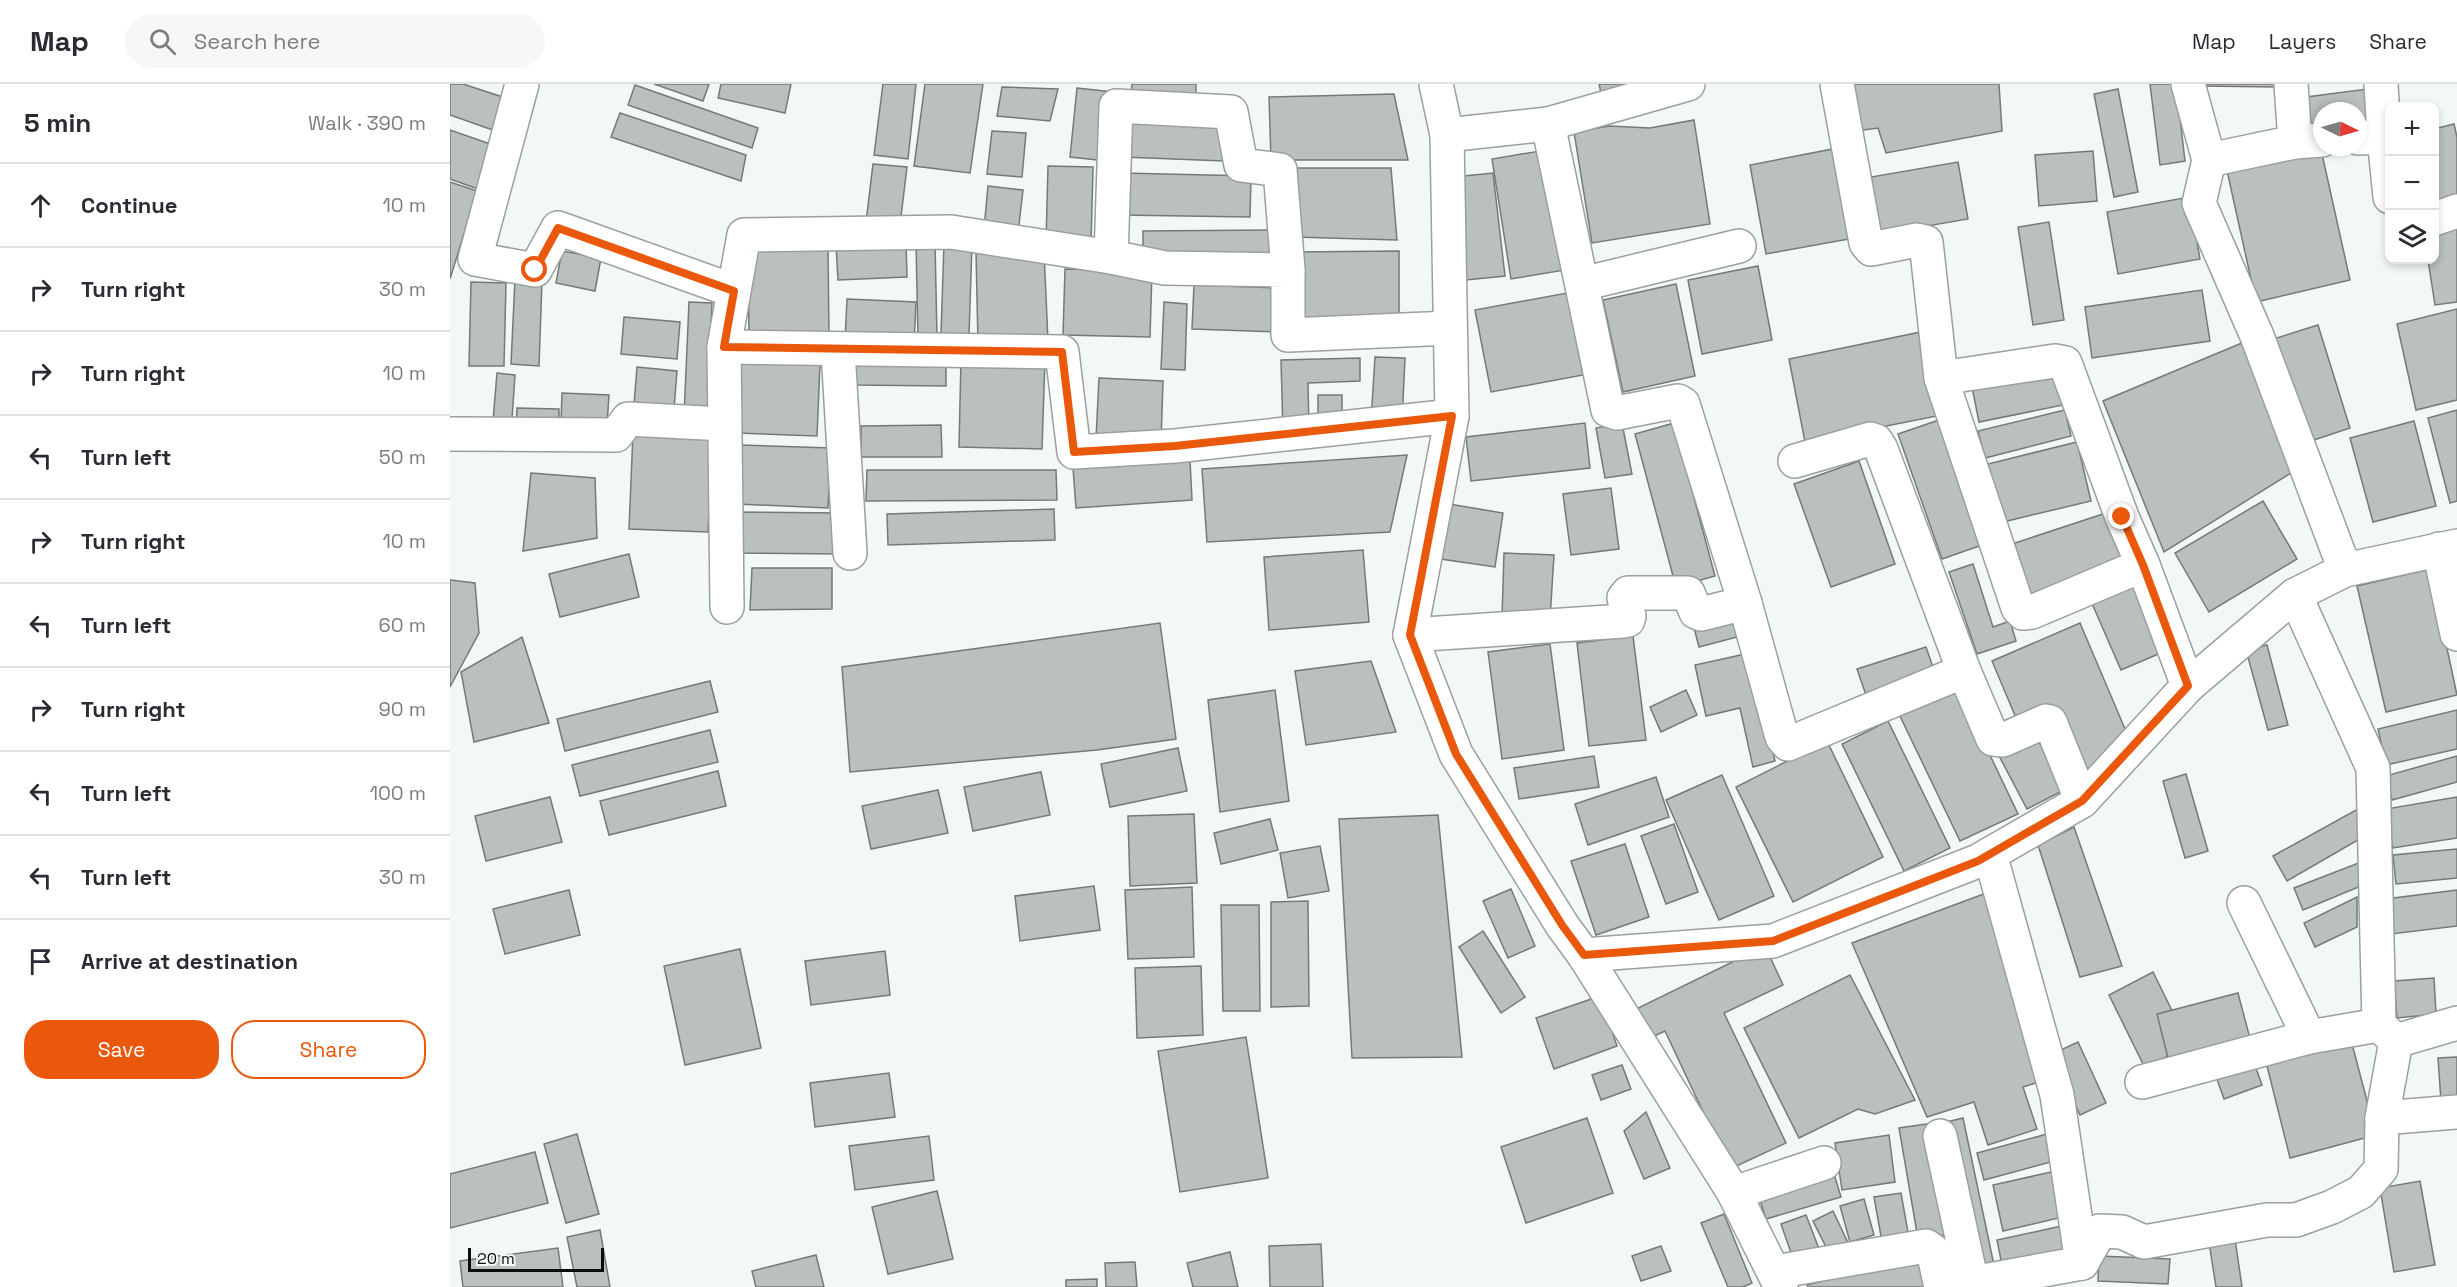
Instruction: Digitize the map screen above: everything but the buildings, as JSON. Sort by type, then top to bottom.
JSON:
[{"type":"street","points":[[522,84],[475,259],[535,270],[558,228],[734,291]]},
{"type":"street","points":[[1436,84],[1447,135],[1452,416],[1410,635],[1456,754],[1562,925],[1584,955],[1734,1193],[1778,1280],[1926,1246],[1933,1251],[1962,1286]]},
{"type":"street","points":[[1447,135],[1548,124],[1631,92],[1688,84]]},
{"type":"street","points":[[1837,84],[1866,243],[1871,249],[1917,240],[1926,242],[1941,378],[2018,608],[2023,613],[2032,612],[2143,565]]},
{"type":"street","points":[[2187,84],[2209,160],[2199,203],[2257,336],[2345,570]]},
{"type":"street","points":[[2209,160],[2309,141],[2290,84]]},
{"type":"street","points":[[2381,84],[2371,137],[2385,181]]},
{"type":"street","points":[[1112,256],[1116,106],[1232,112],[1241,165],[1280,171],[1282,219],[1288,270],[1288,335],[1450,328]]},
{"type":"street","points":[[1548,124],[1608,410],[1617,413],[1678,401],[1683,404],[1745,603],[1782,737],[1788,744],[1964,671]]},
{"type":"street","points":[[2439,217],[2457,211]]},
{"type":"street","points":[[727,607],[724,347],[744,235],[951,232],[1112,256],[1165,268],[1288,270]]},
{"type":"street","points":[[1582,284],[1739,246]]},
{"type":"street","points":[[724,347],[1062,352],[1074,452],[1175,446],[1452,416]]},
{"type":"street","points":[[838,350],[850,553]]},
{"type":"street","points":[[1941,378],[2055,361],[2065,363],[2188,686]]},
{"type":"street","points":[[450,434],[616,435],[628,419],[724,424]]},
{"type":"street","points":[[1795,461],[1870,439],[1876,441],[1964,671],[1993,739],[2003,740],[2046,722],[2050,723],[2082,801]]},
{"type":"street","points":[[1584,955],[1773,941],[1978,861],[2082,801],[2188,686],[2295,596],[2345,570],[2448,548],[2457,634]]},
{"type":"street","points":[[1410,635],[1623,621],[1628,620],[1629,616],[1624,598],[1628,593],[1688,594],[1696,612],[1701,614],[1745,603]]},
{"type":"street","points":[[1962,1286],[2082,1263],[2100,1231],[2122,1232],[2144,1242],[2267,1220],[2296,1220],[2332,1207],[2361,1192],[2381,1169],[2387,1033],[2373,768],[2295,596]]},
{"type":"street","points":[[1990,854],[2057,1095],[2082,1263]]},
{"type":"street","points":[[2244,903],[2309,1037]]},
{"type":"street","points":[[2142,1082],[2309,1037],[2387,1033],[2457,1023]]},
{"type":"street","points":[[2382,1118],[2457,1112]]},
{"type":"street","points":[[1940,1136],[1962,1286]]},
{"type":"street","points":[[1734,1193],[1824,1163]]},
{"type":"route","points":[[535,270],[558,228],[734,291],[724,347],[1062,352],[1074,452],[1175,446],[1452,416],[1410,635],[1456,754],[1562,925],[1584,955],[1773,941],[1978,861],[2082,801],[2188,686],[2143,565],[2122,517]]}]
